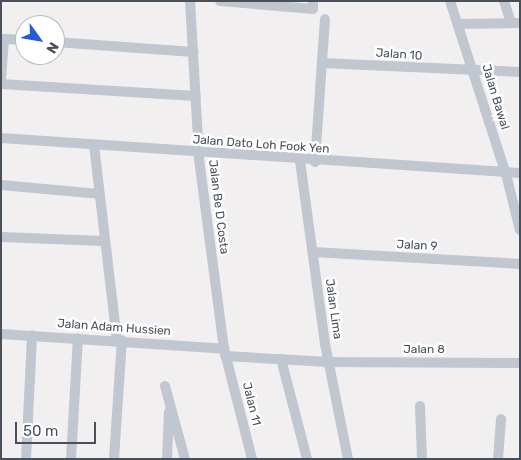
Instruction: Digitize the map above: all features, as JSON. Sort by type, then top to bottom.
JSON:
[{"type":"street","name":"Jalan Be D Costa","points":[[190,1],[198,152],[225,352]]},
{"type":"street","points":[[220,1],[313,5]]},
{"type":"street","name":"Jalan Bawal","points":[[450,1],[506,174],[519,226]]},
{"type":"street","points":[[459,24],[515,23],[504,1]]},
{"type":"street","points":[[315,162],[325,19]]},
{"type":"street","points":[[1,79],[2,39],[15,40]]},
{"type":"street","points":[[65,43],[194,52]]},
{"type":"street","name":"Jalan 10","points":[[322,62],[474,72],[520,72]]},
{"type":"street","points":[[1,84],[196,96]]},
{"type":"street","name":"Jalan Dato Loh Fook Yen","points":[[1,138],[300,161],[506,174],[520,173]]},
{"type":"street","points":[[94,145],[104,242],[119,340],[114,459]]},
{"type":"street","name":"Jalan Lima","points":[[300,161],[329,362],[348,459]]},
{"type":"street","points":[[1,186],[99,194]]},
{"type":"street","points":[[1,237],[104,242]]},
{"type":"street","name":"Jalan 9","points":[[313,252],[520,264]]},
{"type":"street","name":"Jalan Adam Hussien","points":[[1,334],[119,340],[282,359]]},
{"type":"street","points":[[26,459],[32,335]]},
{"type":"street","points":[[71,459],[78,338]]},
{"type":"street","name":"Jalan 11","points":[[225,352],[252,459]]},
{"type":"street","points":[[282,359],[307,459]]},
{"type":"street","name":"Jalan 8","points":[[282,359],[329,362],[520,363]]},
{"type":"street","points":[[165,386],[185,459]]},
{"type":"street","points":[[167,459],[169,402]]},
{"type":"street","points":[[420,406],[422,459]]},
{"type":"street","points":[[498,459],[501,419]]}]
